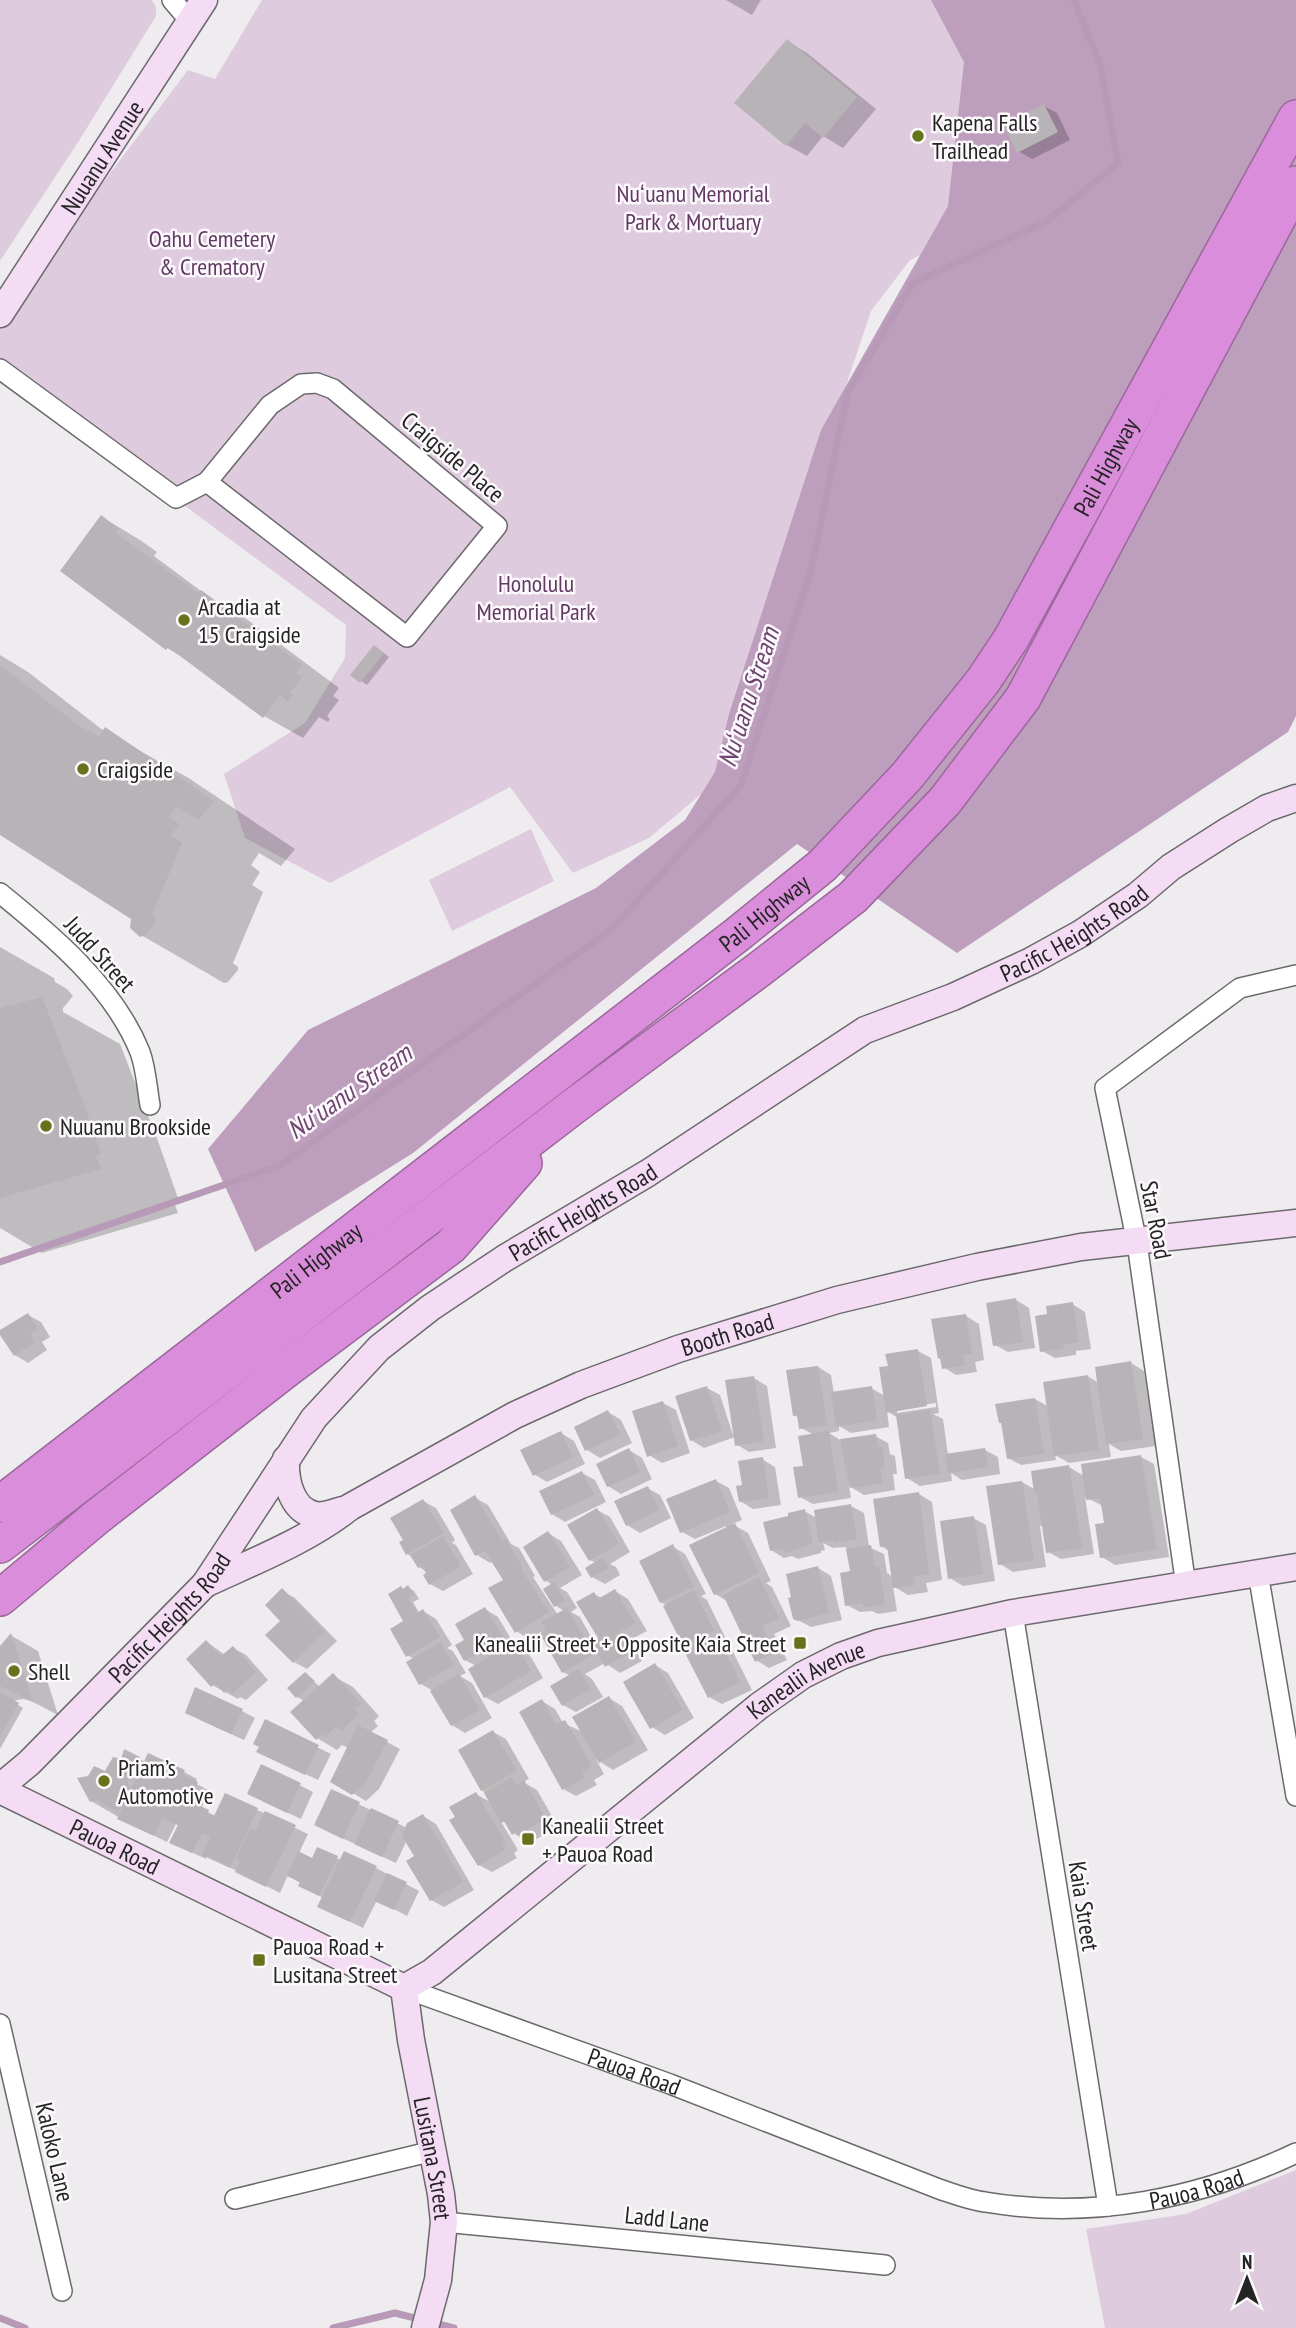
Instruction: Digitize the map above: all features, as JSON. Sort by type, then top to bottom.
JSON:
[{"type":"highway","name":"Pali Highway","points":[[0,1504],[738,934],[822,865],[907,776],[983,681],[1012,639],[1296,118]]},
{"type":"highway","name":"Pali Highway","points":[[0,1545],[574,1106],[853,897],[945,801],[1023,698],[1296,184]]},
{"type":"highway","points":[[0,1598],[97,1516],[452,1246],[574,1106]]},
{"type":"street","points":[[172,0],[197,11]]},
{"type":"street","name":"Nuuanu Avenue","points":[[0,314],[197,11]]},
{"type":"street","name":"Craigside Place","points":[[0,369],[176,498],[207,482],[270,405],[301,384],[317,383],[333,389],[497,526],[407,637],[207,482]]},
{"type":"street","name":"Pacific Heights Road","points":[[0,1788],[29,1763],[205,1584],[314,1418],[379,1348],[430,1308],[505,1258],[648,1173],[865,1030],[953,997],[1031,961],[1080,934],[1138,895],[1171,867],[1229,830],[1267,808],[1296,798]]},
{"type":"street","name":"Judd Street","points":[[0,893],[52,935],[117,1006],[141,1054],[150,1105]]},
{"type":"street","name":"Star Road","points":[[1186,1586],[1136,1239],[1105,1088],[1240,988],[1296,975]]},
{"type":"street","name":"Booth Road","points":[[205,1584],[303,1538],[350,1507],[515,1415],[581,1385],[678,1349],[837,1300],[964,1270],[1136,1239],[1296,1223]]},
{"type":"street","points":[[286,1459],[286,1481],[290,1492],[296,1501],[313,1515],[325,1515],[350,1507]]},
{"type":"street","name":"Kanealii Avenue","points":[[404,1988],[432,1972],[759,1706],[803,1675],[841,1656],[878,1643],[1013,1612],[1296,1567]]},
{"type":"street","points":[[1258,1573],[1296,1796]]},
{"type":"street","name":"Kaia Street","points":[[1013,1612],[1108,2206]]},
{"type":"street","name":"Pauoa Road","points":[[0,1788],[404,1988],[670,2084],[939,2189],[983,2202],[1025,2207],[1108,2206],[1148,2202],[1234,2178],[1296,2152]]},
{"type":"street","name":"Lusitana Street","points":[[404,1988],[444,2222],[438,2280],[425,2328]]},
{"type":"street","name":"Kaloko Lane","points":[[0,2024],[62,2291]]},
{"type":"street","points":[[235,2199],[433,2151]]},
{"type":"street","name":"Ladd Lane","points":[[444,2222],[885,2265]]},
{"type":"green space","points":[[0,0],[152,0],[156,7],[156,16],[0,261]]},
{"type":"green space","points":[[262,0],[964,0],[1069,182],[910,260],[871,311],[793,544],[725,774],[649,838],[573,873],[510,787],[330,883],[245,838],[224,774],[305,723],[345,658],[346,625],[0,369],[0,319],[188,70],[215,79]]},
{"type":"green space","points":[[531,829],[554,881],[452,931],[429,880]]},
{"type":"green space","points":[[1296,2170],[1296,2328],[1105,2328],[1086,2229],[1186,2214]]},
{"type":"shaded area","points":[[931,0],[1296,0],[1296,716],[1288,732],[957,953],[797,844],[413,1153],[255,1252],[208,1149],[308,1030],[596,888],[685,820],[715,772],[729,714],[821,430],[948,206],[964,62]]},
{"type":"building","points":[[787,39],[857,97],[823,138],[805,123],[786,146],[734,103]]},
{"type":"building","points":[[1044,104],[1058,132],[1017,153],[1003,124]]},
{"type":"building","name":"Arcadia at 15 Craigside","points":[[101,515],[119,529],[116,533],[198,593],[201,590],[302,665],[296,673],[302,677],[290,693],[293,695],[288,702],[280,695],[263,718],[60,571]]},
{"type":"building","points":[[374,645],[384,653],[360,683],[350,675]]},
{"type":"building","name":"Craigside","points":[[0,665],[78,725],[99,737],[105,727],[214,801],[198,820],[176,806],[169,817],[179,824],[171,836],[182,843],[152,914],[156,922],[145,935],[140,937],[130,928],[131,919],[0,835]]},
{"type":"building","name":"Nuuanu Brookside","points":[[42,997],[82,1098],[101,1154],[96,1156],[101,1169],[0,1198],[0,1008]]},
{"type":"building","points":[[1016,1298],[1023,1342],[993,1346],[986,1303]]},
{"type":"building","points":[[1073,1302],[1079,1342],[1040,1352],[1035,1316],[1047,1314],[1046,1306]]},
{"type":"building","points":[[28,1313],[38,1329],[30,1334],[35,1342],[14,1356],[0,1335],[0,1330]]},
{"type":"building","points":[[966,1314],[972,1354],[963,1355],[965,1365],[942,1369],[931,1319]]},
{"type":"building","points":[[918,1349],[927,1406],[886,1413],[879,1367],[888,1366],[885,1354]]},
{"type":"building","points":[[1131,1361],[1143,1439],[1106,1444],[1095,1367]]},
{"type":"building","points":[[818,1366],[827,1425],[799,1429],[797,1415],[793,1416],[786,1370]]},
{"type":"building","points":[[1088,1375],[1099,1450],[1054,1456],[1043,1382]]},
{"type":"building","points":[[754,1376],[764,1441],[735,1446],[725,1380]]},
{"type":"building","points":[[707,1386],[722,1431],[690,1441],[675,1396]]},
{"type":"building","points":[[872,1386],[877,1420],[836,1427],[831,1392]]},
{"type":"building","points":[[1035,1398],[1044,1454],[1007,1459],[995,1404]]},
{"type":"building","points":[[663,1401],[678,1446],[647,1457],[632,1411]]},
{"type":"building","points":[[608,1410],[620,1435],[585,1451],[574,1427]]},
{"type":"building","points":[[930,1410],[940,1474],[905,1479],[896,1415]]},
{"type":"building","points":[[561,1431],[573,1457],[533,1476],[520,1450]]},
{"type":"building","points":[[829,1431],[838,1492],[798,1498],[793,1467],[803,1466],[798,1436]]},
{"type":"building","points":[[876,1434],[878,1447],[882,1447],[885,1467],[880,1468],[883,1483],[850,1488],[840,1439]]},
{"type":"building","points":[[629,1448],[640,1472],[607,1487],[596,1464]]},
{"type":"building","points":[[985,1448],[988,1467],[948,1473],[945,1454]]},
{"type":"building","points":[[1141,1455],[1157,1550],[1100,1558],[1095,1524],[1104,1523],[1100,1498],[1086,1500],[1081,1464]]},
{"type":"building","points":[[763,1457],[769,1498],[739,1502],[736,1486],[742,1485],[738,1461]]},
{"type":"building","points":[[1069,1465],[1082,1548],[1046,1553],[1031,1471]]},
{"type":"building","points":[[582,1471],[594,1495],[551,1515],[539,1491]]},
{"type":"building","points":[[716,1479],[730,1512],[680,1533],[666,1499]]},
{"type":"building","points":[[1022,1481],[1034,1560],[998,1565],[986,1486]]},
{"type":"building","points":[[648,1486],[659,1510],[626,1526],[614,1501]]},
{"type":"building","points":[[919,1492],[929,1574],[914,1576],[915,1585],[893,1588],[887,1546],[880,1547],[873,1499]]},
{"type":"building","points":[[475,1495],[502,1541],[506,1539],[523,1568],[521,1569],[549,1612],[515,1633],[488,1588],[503,1580],[485,1551],[475,1556],[450,1510]]},
{"type":"building","points":[[423,1499],[444,1533],[406,1555],[399,1542],[403,1540],[390,1518]]},
{"type":"building","points":[[851,1504],[857,1539],[834,1543],[834,1540],[819,1542],[814,1510]]},
{"type":"building","points":[[597,1508],[619,1544],[589,1561],[567,1525]]},
{"type":"building","points":[[805,1509],[813,1544],[784,1553],[783,1548],[770,1551],[763,1522]]},
{"type":"building","points":[[974,1516],[983,1574],[948,1579],[940,1521]]},
{"type":"building","points":[[735,1523],[759,1573],[714,1595],[689,1545]]},
{"type":"building","points":[[548,1531],[570,1567],[544,1582],[523,1547]]},
{"type":"building","points":[[443,1536],[461,1566],[429,1585],[423,1575],[426,1573],[422,1566],[418,1568],[410,1555]]},
{"type":"building","points":[[673,1544],[694,1587],[660,1603],[639,1561]]},
{"type":"building","points":[[871,1545],[875,1567],[879,1566],[885,1604],[863,1608],[863,1603],[845,1606],[840,1573],[850,1571],[846,1549]]},
{"type":"building","points":[[603,1557],[609,1568],[591,1578],[585,1568]]},
{"type":"building","points":[[818,1566],[829,1613],[797,1621],[793,1619],[788,1598],[791,1597],[786,1574]]},
{"type":"building","points":[[759,1577],[779,1618],[762,1626],[775,1652],[755,1662],[723,1595]]},
{"type":"building","points":[[554,1582],[565,1601],[554,1607],[543,1589]]},
{"type":"building","points":[[408,1585],[414,1595],[408,1598],[417,1613],[423,1609],[440,1637],[406,1657],[390,1629],[403,1621],[388,1594]]},
{"type":"building","points":[[282,1588],[325,1632],[293,1663],[265,1635],[280,1621],[265,1605]]},
{"type":"building","points":[[615,1589],[635,1623],[618,1633],[630,1653],[605,1667],[591,1642],[598,1638],[576,1602],[594,1592],[598,1599]]},
{"type":"building","points":[[694,1590],[714,1631],[683,1646],[663,1606]]},
{"type":"building","points":[[485,1607],[504,1639],[464,1661],[455,1645],[464,1640],[455,1624]]},
{"type":"building","points":[[567,1608],[594,1654],[562,1673],[540,1634],[546,1630],[541,1622]]},
{"type":"building","points":[[11,1633],[33,1702],[0,1686],[0,1646]]},
{"type":"building","points":[[718,1637],[740,1682],[708,1698],[685,1653]]},
{"type":"building","points":[[206,1640],[221,1656],[233,1646],[256,1672],[232,1694],[228,1690],[224,1693],[215,1683],[211,1687],[186,1659]]},
{"type":"building","points":[[440,1642],[454,1665],[419,1685],[406,1662]]},
{"type":"building","points":[[515,1642],[531,1671],[484,1698],[468,1669]]},
{"type":"building","points":[[655,1663],[683,1710],[650,1729],[623,1682]]},
{"type":"building","points":[[579,1669],[591,1689],[562,1706],[550,1686]]},
{"type":"building","points":[[305,1672],[315,1681],[296,1698],[287,1688]]},
{"type":"building","points":[[333,1673],[361,1704],[355,1709],[359,1714],[341,1731],[337,1726],[325,1737],[322,1734],[316,1740],[290,1712]]},
{"type":"building","points":[[459,1674],[480,1710],[451,1726],[430,1691]]},
{"type":"building","points":[[195,1687],[243,1709],[231,1734],[185,1713]]},
{"type":"building","points":[[0,1692],[19,1703],[0,1736]]},
{"type":"building","points":[[609,1696],[636,1742],[599,1763],[572,1717]]},
{"type":"building","points":[[542,1699],[556,1724],[565,1720],[592,1766],[582,1772],[585,1778],[562,1790],[519,1712]]},
{"type":"building","points":[[265,1719],[319,1745],[305,1775],[256,1752],[259,1747],[253,1744]]},
{"type":"building","points":[[358,1725],[388,1740],[366,1782],[352,1795],[330,1782]]},
{"type":"building","points":[[493,1730],[517,1771],[481,1791],[458,1750]]},
{"type":"building","name":"Priam’s Automotive","points":[[124,1749],[140,1757],[118,1811],[103,1805],[99,1799],[90,1802],[77,1778],[88,1776],[94,1766],[105,1771],[113,1757],[121,1759]]},
{"type":"building","points":[[148,1753],[185,1770],[183,1775],[198,1782],[189,1801],[209,1810],[208,1813],[214,1816],[225,1793],[258,1808],[230,1868],[202,1855],[210,1837],[202,1833],[192,1853],[169,1843],[178,1825],[162,1818],[154,1836],[117,1819]]},
{"type":"building","points":[[261,1764],[301,1783],[287,1813],[247,1794]]},
{"type":"building","points":[[512,1777],[516,1785],[524,1780],[546,1819],[518,1835],[516,1832],[512,1835],[504,1821],[501,1823],[484,1793]]},
{"type":"building","points":[[331,1789],[360,1802],[343,1839],[314,1825]]},
{"type":"building","points":[[476,1792],[506,1843],[502,1845],[505,1850],[478,1866],[449,1820],[455,1817],[449,1807]]},
{"type":"building","points":[[371,1808],[399,1821],[382,1857],[354,1844]]},
{"type":"building","points":[[265,1811],[296,1825],[266,1887],[235,1872],[240,1861],[236,1859],[250,1829],[255,1831]]},
{"type":"building","points":[[423,1814],[463,1882],[430,1901],[406,1861],[414,1856],[402,1836],[407,1823]]},
{"type":"building","points":[[317,1847],[338,1856],[319,1896],[298,1886],[300,1882],[287,1876],[298,1851],[312,1858]]},
{"type":"building","points":[[344,1851],[377,1866],[350,1922],[317,1907]]},
{"type":"building","points":[[387,1873],[407,1882],[394,1910],[374,1901]]},
{"type":"waterway","name":"Nuʻuanu Stream","points":[[0,1262],[279,1166],[612,929],[741,785],[811,570],[848,392],[913,283],[1047,221],[1118,163],[1100,64],[1074,0]]},
{"type":"waterway","points":[[333,2328],[395,2313],[454,2328]]},
{"type":"waterway","points":[[0,2318],[25,2328]]},
{"type":"place","name":"Kapena Falls Trailhead","points":[[918,136]]},
{"type":"place","name":"Arcadia at 15 Craigside","points":[[184,620]]},
{"type":"place","name":"Craigside","points":[[83,769]]},
{"type":"place","name":"Nuuanu Brookside","points":[[46,1126]]},
{"type":"place","name":"Kanealii Street + Opposite Kaia Street","points":[[800,1643]]},
{"type":"place","name":"Shell","points":[[14,1671]]},
{"type":"place","name":"Priam’s Automotive","points":[[104,1781]]},
{"type":"place","name":"Kanealii Street + Pauoa Road","points":[[528,1839]]},
{"type":"place","name":"Pauoa Road + Lusitana Street","points":[[259,1960]]},
{"type":"park label","name":"Nuʻuanu Memorial Park & Mortuary","points":[[693,207]]},
{"type":"park label","name":"Oahu Cemetery & Crematory","points":[[212,252]]},
{"type":"park label","name":"Honolulu Memorial Park","points":[[536,597]]}]
